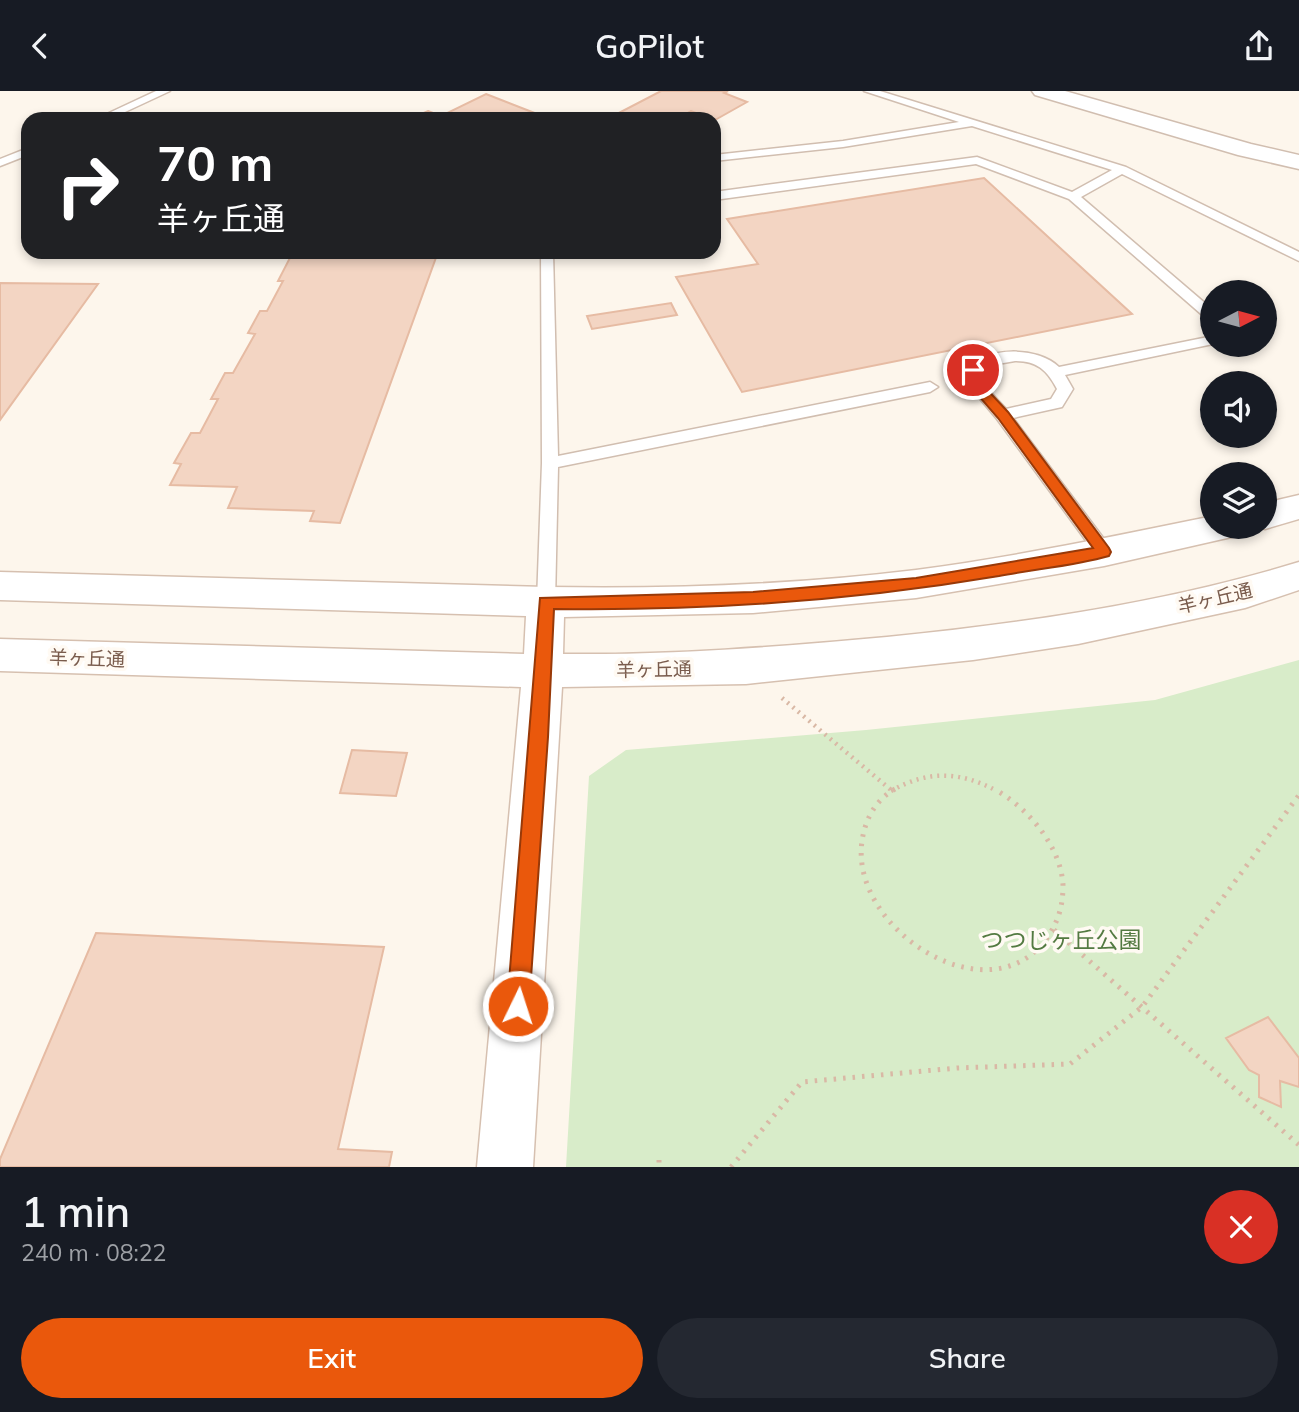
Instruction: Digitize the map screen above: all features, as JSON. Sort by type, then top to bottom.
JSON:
[{"type":"main road","points":[[1042,91],[1246,150],[1299,162]]},
{"type":"main road","points":[[1277,513],[1299,507]]},
{"type":"main road","points":[[0,586],[546,603],[753,598],[916,584],[1104,552],[1200,532]]},
{"type":"main road","name":"羊ヶ丘通","points":[[0,655],[543,670],[746,667],[973,644],[1078,628],[1245,593],[1299,576]]},
{"type":"main road","points":[[505,1167],[546,603]]},
{"type":"lane","points":[[117,112],[165,91]]},
{"type":"lane","points":[[869,91],[1122,169],[1299,257]]},
{"type":"lane","points":[[721,156],[843,144],[973,123]]},
{"type":"lane","points":[[0,163],[21,154]]},
{"type":"lane","points":[[721,195],[977,160],[1073,196],[1200,306]]},
{"type":"lane","points":[[1073,196],[1122,169]]},
{"type":"lane","points":[[546,603],[550,463],[547,259]]},
{"type":"lane","points":[[1057,372],[1200,343]]},
{"type":"lane","points":[[1003,415],[1057,403],[1065,389],[1057,372],[1035,357],[1018,355],[981,363],[973,370],[975,384],[1003,415],[1104,552]]},
{"type":"lane","points":[[550,463],[930,387]]},
{"type":"path","points":[[746,667],[891,790]]},
{"type":"path","points":[[943,775],[974,780],[1003,794],[1029,814],[1049,841],[1060,871],[1063,902],[1054,930],[1034,954],[1003,967],[968,968],[931,956],[898,933],[875,904],[862,870],[860,838],[871,810],[891,790],[915,778],[943,775]]},
{"type":"path","points":[[731,1167],[802,1082],[957,1068],[1070,1064],[1142,1007],[1299,796]]},
{"type":"path","points":[[1054,930],[1299,1145]]},
{"type":"green space","name":"つつじヶ丘公園","points":[[1299,660],[1299,1167],[566,1167],[589,776],[626,750],[866,730],[1155,700]]},
{"type":"building","points":[[661,91],[728,91],[724,93],[747,102],[721,117],[721,112],[621,112]]},
{"type":"building","points":[[486,94],[532,112],[449,112]]},
{"type":"building","points":[[984,178],[1132,314],[742,392],[676,277],[758,264],[727,219]]},
{"type":"building","points":[[289,259],[435,259],[340,523],[310,521],[314,511],[228,508],[237,487],[170,485],[181,464],[174,463],[191,433],[200,433],[218,399],[211,399],[225,373],[233,373],[255,334],[248,333],[260,311],[267,311],[283,281],[278,281]]},
{"type":"building","points":[[0,283],[98,284],[0,420]]},
{"type":"building","points":[[671,303],[677,315],[592,329],[587,316]]},
{"type":"building","points":[[352,750],[407,753],[396,796],[340,793]]},
{"type":"building","points":[[96,933],[384,947],[338,1149],[392,1152],[389,1167],[0,1167],[0,1159]]},
{"type":"building","points":[[1268,1017],[1299,1058],[1299,1087],[1280,1081],[1281,1107],[1259,1097],[1259,1075],[1249,1070],[1226,1038]]},
{"type":"route","points":[[518,1006],[539,737],[546,603],[753,598],[916,584],[1104,552],[1003,415],[975,384],[973,370]]}]
